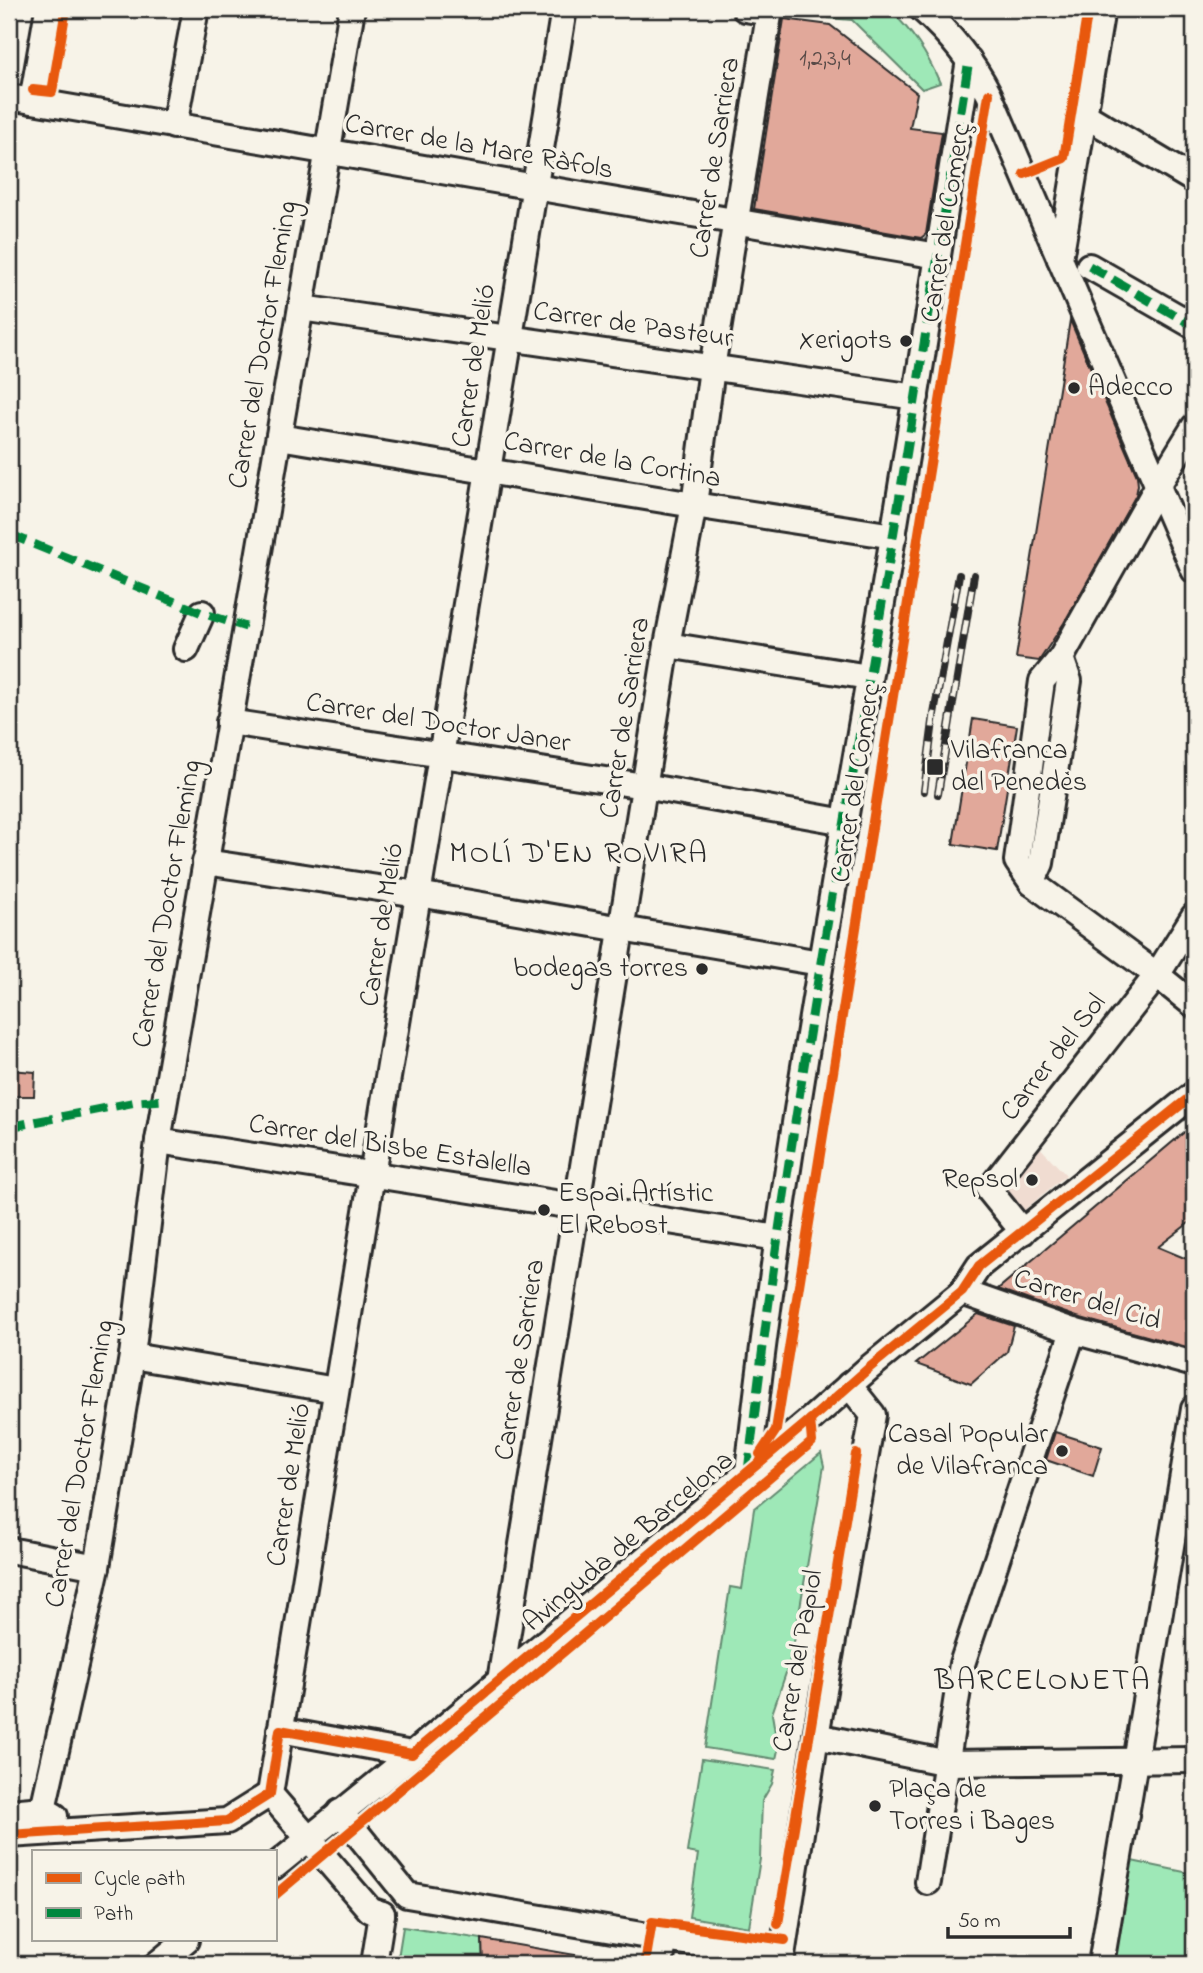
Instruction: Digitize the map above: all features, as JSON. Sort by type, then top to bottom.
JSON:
[{"type":"street","points":[[20,99],[48,9]]},
{"type":"street","points":[[174,126],[196,9]]},
{"type":"street","name":"Carrer del Doctor Fleming","points":[[43,1809],[97,1566],[132,1356],[158,1141],[352,9]]},
{"type":"street","name":"Carrer de Melió","points":[[270,1794],[564,9]]},
{"type":"street","points":[[745,9],[770,11]]},
{"type":"street","points":[[922,9],[943,27],[969,60],[989,94],[1194,570]]},
{"type":"street","points":[[1061,263],[1102,9]]},
{"type":"street","name":"Carrer de Sarriera","points":[[500,1681],[667,645],[694,505],[712,368],[770,11]]},
{"type":"street","name":"Carrer del Comerç","points":[[748,1472],[778,1238],[820,963],[894,536],[969,60]]},
{"type":"street","name":"Carrer de la Mare Ràfols","points":[[20,99],[938,256]]},
{"type":"street","points":[[1083,114],[1194,180]]},
{"type":"street","points":[[1040,209],[1069,206]]},
{"type":"street","points":[[1089,266],[1194,326]]},
{"type":"street","name":"Carrer de Pasteur","points":[[301,308],[916,397]]},
{"type":"street","points":[[1194,427],[1157,486],[1061,658],[1069,681],[1041,863],[1032,883],[1194,1005]]},
{"type":"street","name":"Carrer de la Cortina","points":[[279,437],[894,536]]},
{"type":"street","points":[[186,649],[202,613]]},
{"type":"street","points":[[667,645],[869,677]]},
{"type":"street","name":"Carrer del Doctor Janer","points":[[229,722],[644,786],[845,822]]},
{"type":"street","points":[[205,862],[418,894],[820,963]]},
{"type":"street","name":"Carrer del Sol","points":[[1023,1232],[989,1190],[1157,975],[1194,916]]},
{"type":"street","name":"Avinguda de Barcelona","points":[[276,1865],[412,1755],[962,1292],[979,1266],[1194,1094]]},
{"type":"street","name":"Carrer del Bisbe Estalella","points":[[158,1141],[778,1238]]},
{"type":"street","name":"Carrer del Cid","points":[[962,1292],[1073,1331],[1194,1364]]},
{"type":"street","points":[[928,1882],[962,1664],[1073,1331]]},
{"type":"street","points":[[132,1356],[336,1390]]},
{"type":"street","name":"Carrer del Papiol","points":[[665,1939],[782,1956],[816,1736],[873,1415],[849,1385]]},
{"type":"street","points":[[1101,1964],[1194,1409]]},
{"type":"street","points":[[9,1550],[97,1566]]},
{"type":"street","points":[[280,1730],[412,1755]]},
{"type":"street","points":[[816,1736],[948,1763],[1194,1760]]},
{"type":"street","points":[[9,1835],[228,1821],[270,1794],[370,1910],[382,1914]]},
{"type":"street","points":[[9,1812],[43,1809],[80,1831]]},
{"type":"street","points":[[341,1812],[407,1895],[665,1939],[660,1964]]},
{"type":"street","points":[[374,1964],[382,1914],[407,1895]]},
{"type":"street","points":[[157,1964],[186,1941]]},
{"type":"shaded area","name":"Repsol","points":[[1033,1140],[1066,1175],[1023,1211],[1001,1184]]},
{"type":"green space","points":[[831,9],[889,9],[918,43],[940,83],[922,89],[852,20],[829,18]]},
{"type":"green space","points":[[821,1453],[824,1466],[795,1637],[772,1714],[778,1750],[776,1759],[705,1748],[730,1587],[742,1589],[754,1509]]},
{"type":"green space","points":[[702,1759],[775,1770],[772,1784],[762,1801],[760,1859],[749,1927],[689,1917],[698,1854],[687,1852]]},
{"type":"green space","points":[[1127,1860],[1194,1874],[1194,1964],[1111,1964]]},
{"type":"green space","points":[[403,1927],[482,1939],[483,1964],[397,1964]]},
{"type":"building","points":[[784,19],[830,25],[917,93],[910,128],[942,132],[926,234],[921,238],[754,209]]},
{"type":"building","points":[[1070,320],[1137,476],[1138,485],[1136,495],[1064,623],[1039,661],[1016,658]]},
{"type":"building","points":[[973,719],[1017,726],[997,851],[953,844]]},
{"type":"building","points":[[9,1070],[35,1072],[34,1096],[9,1096]]},
{"type":"building","points":[[1194,1124],[1194,1219],[1158,1247],[1194,1262],[1194,1349],[1077,1317],[998,1289]]},
{"type":"building","points":[[978,1314],[1014,1326],[1007,1352],[971,1384],[916,1364]]},
{"type":"building","points":[[1055,1432],[1102,1447],[1093,1476],[1046,1460]]},
{"type":"building","points":[[482,1939],[587,1957],[586,1964],[483,1964]]},
{"type":"railway","points":[[924,791],[934,714],[959,575]]},
{"type":"railway","points":[[938,794],[974,575]]},
{"type":"marked path","points":[[769,13],[770,9]]},
{"type":"marked path","points":[[748,1472],[804,1063],[898,507],[969,60]]},
{"type":"marked path","points":[[1089,266],[1194,326]]},
{"type":"marked path","points":[[9,534],[202,613],[246,627]]},
{"type":"marked path","points":[[9,1127],[136,1102],[165,1100]]},
{"type":"cycle path","points":[[33,90],[52,92],[66,9]]},
{"type":"cycle path","points":[[1024,174],[1064,158],[1088,9]]},
{"type":"cycle path","points":[[760,1454],[776,1430],[989,94]]},
{"type":"cycle path","points":[[9,1835],[227,1821],[270,1794],[280,1730],[412,1754],[962,1292],[979,1266],[1194,1094]]},
{"type":"cycle path","points":[[276,1894],[812,1442],[810,1420]]},
{"type":"cycle path","points":[[778,1924],[856,1454]]},
{"type":"cycle path","points":[[645,1964],[652,1922],[785,1940]]},
{"type":"place","name":"Xerigots","points":[[906,341]]},
{"type":"place","name":"Adecco","points":[[1074,388]]},
{"type":"place","name":"Vilafranca del Penedès","points":[[935,767]]},
{"type":"place","name":"bodegas torres","points":[[702,969]]},
{"type":"place","name":"Repsol","points":[[1032,1180]]},
{"type":"place","name":"Espai Artístic El Rebost","points":[[544,1210]]},
{"type":"place","name":"Casal Popular de Vilafranca","points":[[1062,1451]]},
{"type":"place","name":"Plaça de Torres i Bages","points":[[875,1806]]},
{"type":"district","name":"MOLÍ D'EN ROVIRA","points":[[579,855]]},
{"type":"district","name":"BARCELONETA","points":[[1043,1682]]}]
